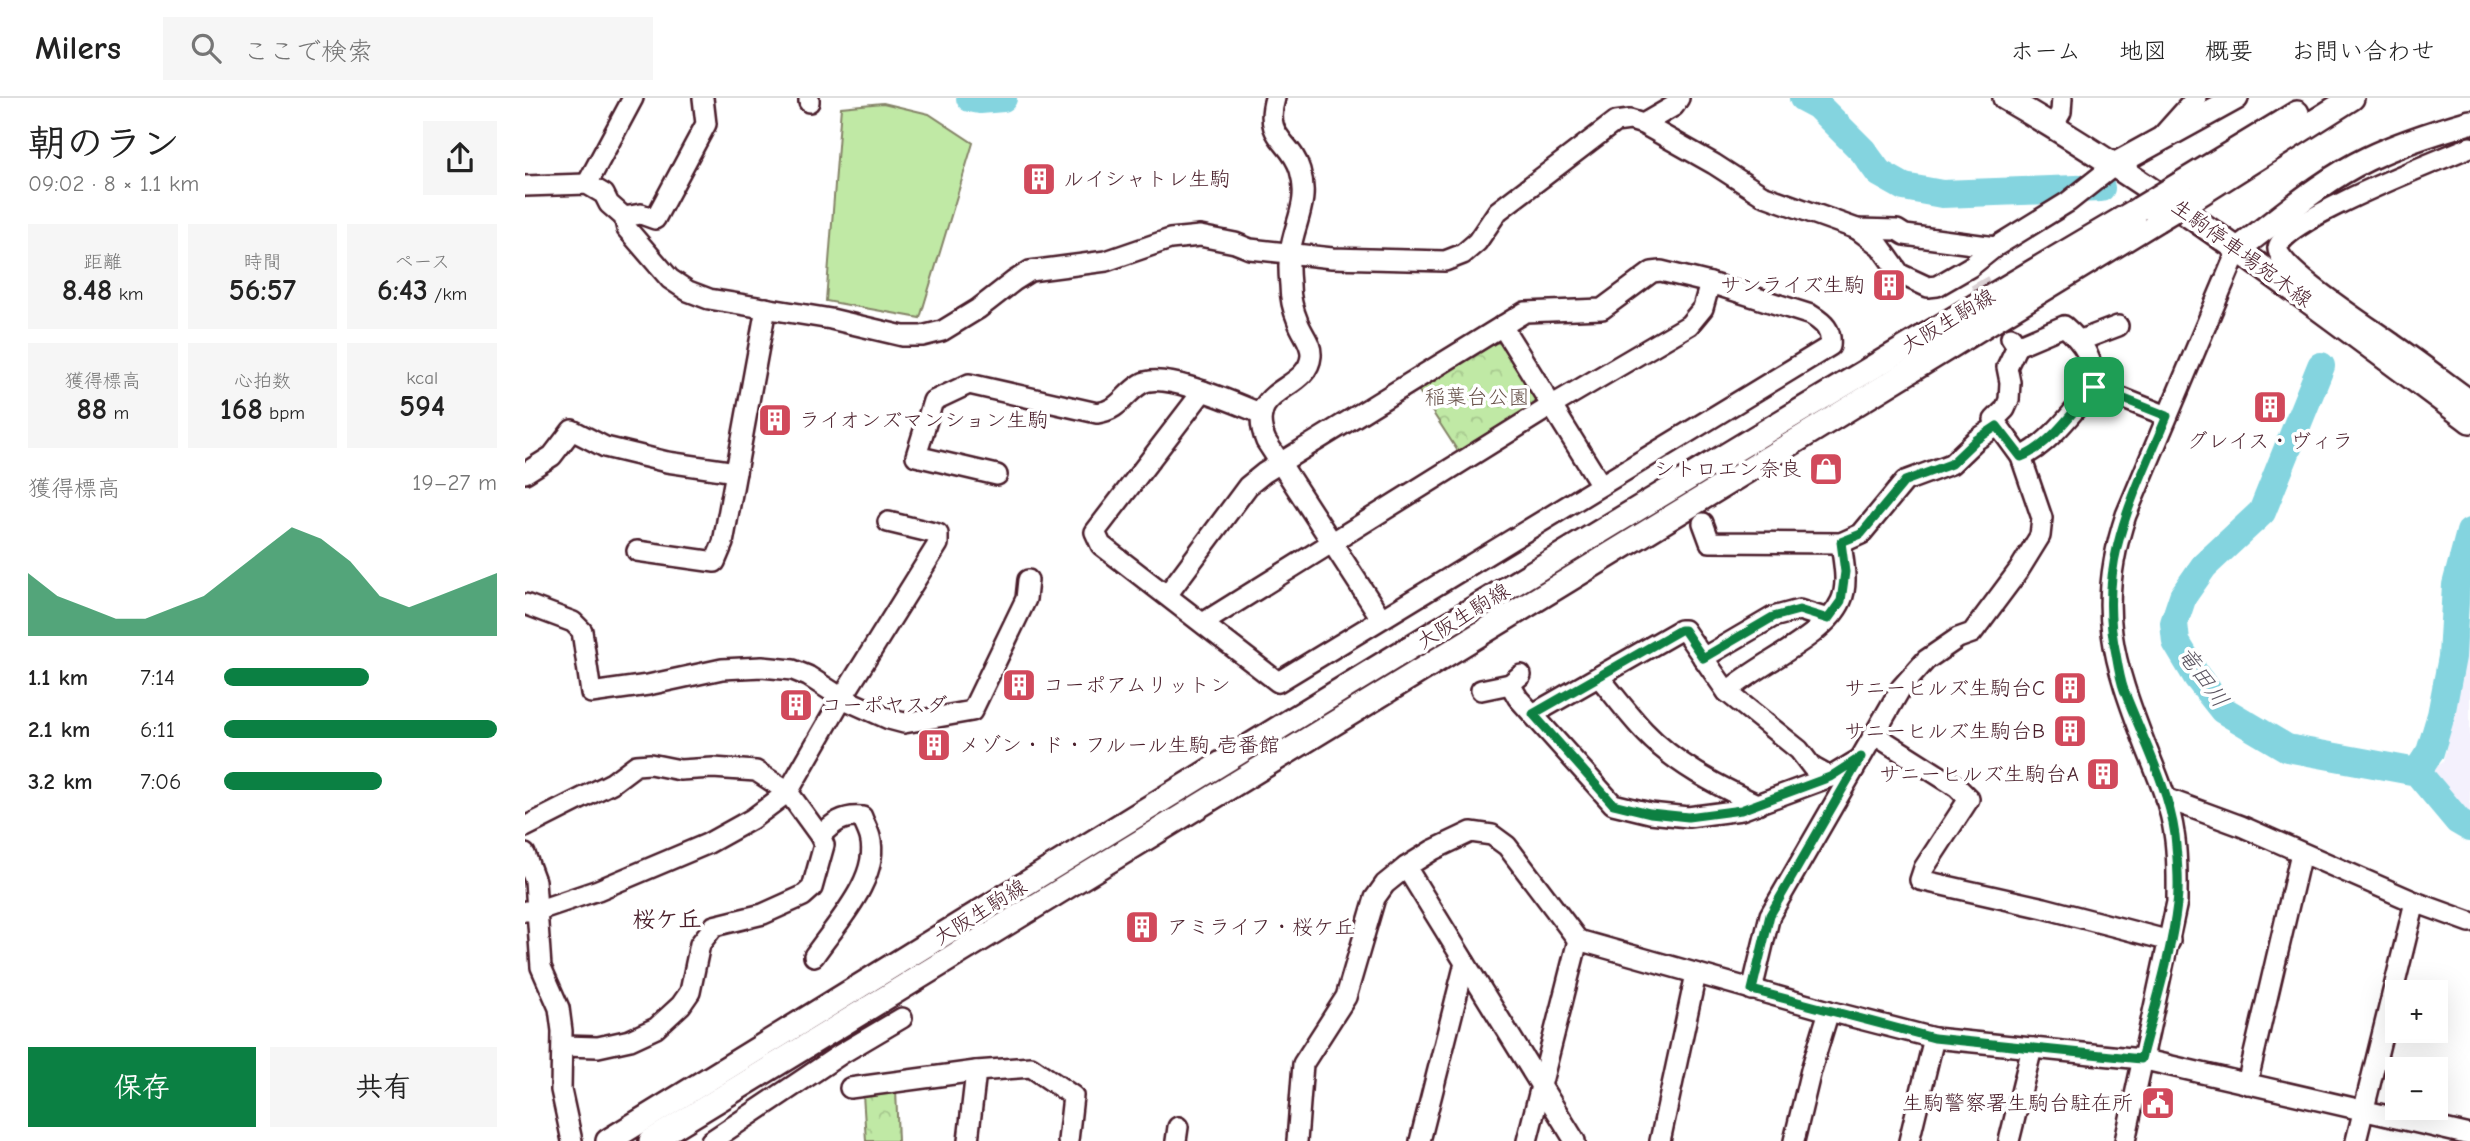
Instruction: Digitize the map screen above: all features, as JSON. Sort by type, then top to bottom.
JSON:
[{"type":"main road","name":"生駒停車場宛木線","points":[[2005,98],[2116,164],[2238,249],[2470,421]]},
{"type":"main road","points":[[2116,164],[2235,98]]},
{"type":"main road","name":"大阪生駒線","points":[[651,1141],[2189,190],[2317,105],[2352,98]]},
{"type":"main road","points":[[2317,105],[2359,98]]},
{"type":"main road","points":[[2238,249],[2327,182],[2366,159],[2423,136],[2470,122]]},
{"type":"main road","name":"大阪生駒線","points":[[608,1141],[1689,477],[2148,215]]},
{"type":"street","points":[[587,184],[633,98]]},
{"type":"street","points":[[624,217],[641,214],[655,219],[706,124],[703,98]]},
{"type":"street","points":[[1275,98],[1272,108],[1274,132],[1295,158],[1305,192],[1290,254],[1291,297],[1298,325],[1311,349],[1311,360],[1305,372],[1268,401],[1260,424],[1280,462],[1381,618]]},
{"type":"street","points":[[1643,124],[1674,106],[1679,98]]},
{"type":"street","points":[[2053,126],[2061,113],[2062,98]]},
{"type":"street","points":[[2158,141],[2196,98]]},
{"type":"street","points":[[525,186],[587,184],[604,194],[609,204],[624,217],[627,229],[670,278],[688,291],[709,299],[767,307],[903,336],[922,336],[941,331],[978,309],[1030,271],[1106,261],[1170,239],[1200,236],[1235,243],[1249,249],[1351,259],[1445,261],[1463,254],[1477,242],[1498,211],[1615,122],[1630,120],[1643,124],[1762,195],[1857,229],[1880,246],[1900,274],[1928,287],[1974,274],[1995,247],[2068,202],[2116,164]]},
{"type":"street","points":[[2470,147],[2333,205],[2283,239],[2278,248],[2285,262],[2316,291],[2470,400]]},
{"type":"street","points":[[1857,229],[1897,230],[1905,235],[1995,247]]},
{"type":"street","points":[[2125,1141],[2141,1059],[2178,902],[2174,832],[2165,798],[2123,686],[2112,640],[2109,605],[2111,573],[2118,537],[2238,249]]},
{"type":"street","points":[[1167,595],[1248,486],[1280,462],[1525,312],[1602,309],[1652,272],[1661,271],[1710,283],[1811,315],[1824,323],[1831,337],[1830,346],[1278,681],[1101,545],[1095,532],[1203,391]]},
{"type":"street","points":[[1203,623],[1551,406],[1689,324],[1703,308],[1710,283]]},
{"type":"street","points":[[637,551],[715,562],[723,543],[767,307]]},
{"type":"street","points":[[1502,326],[1601,485]]},
{"type":"street","points":[[1752,990],[1770,915],[1901,688],[1926,660],[1958,638],[1972,633],[2040,536],[2042,518],[2021,457],[1994,420],[2005,409],[2009,400],[2007,367],[2014,341],[2064,326],[2081,340],[2094,370],[2094,387],[2056,431],[2021,457]]},
{"type":"street","points":[[2081,340],[2118,326]]},
{"type":"street","points":[[997,475],[916,456],[933,401],[968,384],[1097,413],[1111,411],[1143,382],[1157,381],[1186,385],[1262,414]]},
{"type":"street","points":[[2094,387],[2167,416]]},
{"type":"street","points":[[1703,523],[1710,542],[1841,542],[1861,534],[1905,481],[1951,464],[1976,440],[1997,426]]},
{"type":"street","points":[[525,472],[552,456],[572,430],[605,447],[667,462],[736,472]]},
{"type":"street","points":[[530,911],[598,890],[707,844],[752,819],[788,792],[842,698],[938,544],[938,534],[888,522]]},
{"type":"street","points":[[1727,692],[1828,619],[1841,601],[1845,572],[1841,542]]},
{"type":"street","points":[[525,604],[573,622],[582,631],[591,693],[648,685],[722,669],[762,667],[793,670],[808,676],[842,698],[904,723],[972,711],[1026,599],[1028,580]]},
{"type":"street","points":[[1703,658],[1773,617],[1799,610],[1828,619]]},
{"type":"street","points":[[1533,714],[1684,630],[1727,692],[1799,750],[1812,768],[1830,777]]},
{"type":"street","points":[[1599,677],[1644,732],[1669,754],[1714,784],[1757,803]]},
{"type":"street","points":[[1481,690],[1515,680],[1518,698],[1613,804],[1650,813],[1688,817],[1724,813],[1830,777],[1861,757]]},
{"type":"street","points":[[1875,735],[1957,787],[1969,799],[1924,867],[1920,880],[2044,908],[2170,941]]},
{"type":"street","points":[[525,827],[612,783],[636,765],[650,764],[680,770],[713,768],[756,771],[788,792],[824,845],[812,888],[803,896],[763,914],[714,926],[701,944],[691,992],[656,1028],[630,1040],[598,1047],[562,1046]]},
{"type":"street","points":[[598,789],[607,807]]},
{"type":"street","points":[[2165,798],[2241,826],[2415,902],[2470,922]]},
{"type":"street","points":[[814,956],[862,886],[870,870],[872,852],[870,837],[862,817],[847,815],[832,824],[820,836]]},
{"type":"street","points":[[1297,1141],[1303,1064],[1346,996],[1375,898],[1385,884],[1406,867],[1433,850],[1471,832],[1492,835],[1507,846],[1578,940],[1934,1038],[2141,1059],[2470,1135]]},
{"type":"street","points":[[2247,1084],[2301,853]]},
{"type":"street","points":[[525,854],[535,881],[530,911],[541,967],[559,1009],[561,1090],[566,1138]]},
{"type":"street","points":[[1406,867],[1575,1141]]},
{"type":"street","points":[[2356,1141],[2415,902]]},
{"type":"street","points":[[1527,1141],[1578,940]]},
{"type":"street","points":[[1420,1141],[1448,1020],[1465,963]]},
{"type":"street","points":[[1660,1141],[1696,974]]},
{"type":"street","points":[[1794,1141],[1829,1011]]},
{"type":"street","points":[[711,1141],[841,1054],[902,1018]]},
{"type":"street","points":[[1909,1141],[1934,1038]]},
{"type":"street","points":[[2009,1141],[2032,1048]]},
{"type":"street","points":[[850,1088],[977,1071],[1031,1067],[1073,1097],[1068,1141]]},
{"type":"street","points":[[968,1141],[977,1071]]},
{"type":"shaded area","points":[[2465,636],[2470,636],[2470,821],[2429,778],[2433,770],[2443,762],[2461,684]]},
{"type":"green space","points":[[883,103],[929,114],[973,143],[920,318],[826,301],[841,107]]},
{"type":"green space","name":"稲葉台公園","points":[[1492,341],[1503,344],[1536,399],[1533,409],[1459,453],[1417,388]]},
{"type":"green space","points":[[896,1089],[898,1141],[866,1141],[863,1094]]},
{"type":"waterway","name":"竜田川","points":[[970,98],[1003,98]]},
{"type":"waterway","name":"竜田川","points":[[1803,98],[1818,106],[1863,151],[1879,173],[1904,187],[1942,194],[2101,188]]},
{"type":"waterway","name":"竜田川","points":[[2321,366],[2262,512],[2204,566],[2183,596],[2174,623],[2176,642],[2197,677],[2223,710],[2287,748],[2417,772],[2458,821],[2470,828]]},
{"type":"waterway","points":[[2417,772],[2430,752],[2441,715],[2452,657],[2456,585],[2470,532]]},
{"type":"tunnel","points":[[1979,281],[2010,336]]},
{"type":"place","name":"ルイシャトレ生駒","points":[[1039,179]]},
{"type":"place","name":"サンライズ生駒","points":[[1889,285]]},
{"type":"place","name":"グレイス・ヴィラ","points":[[2270,407]]},
{"type":"place","name":"ライオンズマンション生駒","points":[[775,420]]},
{"type":"place","name":"シトロエン奈良","points":[[1826,469]]},
{"type":"place","name":"コーポアムリットン","points":[[1019,685]]},
{"type":"place","name":"サニーヒルズ生駒台C","points":[[2070,688]]},
{"type":"place","name":"コーポヤスダ","points":[[796,705]]},
{"type":"place","name":"サニーヒルズ生駒台B","points":[[2070,731]]},
{"type":"place","name":"メゾン・ド・フルール生駒 壱番館","points":[[934,745]]},
{"type":"place","name":"サニーヒルズ生駒台A","points":[[2103,774]]},
{"type":"place","name":"アミライフ・桜ケ丘","points":[[1142,927]]},
{"type":"place","name":"生駒警察署生駒台駐在所","points":[[2158,1103]]},
{"type":"district","name":"桜ケ丘","points":[[667,919]]},
{"type":"route","points":[[2094,387],[2167,416],[2118,537],[2111,573],[2109,605],[2112,640],[2123,686],[2165,798],[2174,832],[2177,864],[2178,902],[2141,1059],[1934,1038],[1752,990],[1770,915],[1861,757],[1830,777],[1741,810],[1688,817],[1650,813],[1613,804],[1533,714],[1680,630],[1684,630],[1703,658],[1773,617],[1799,610],[1828,619],[1841,601],[1845,572],[1841,542],[1861,534],[1905,481],[1951,464],[1976,440],[1997,426],[2021,457],[2028,454],[2056,431],[2094,387]]}]
